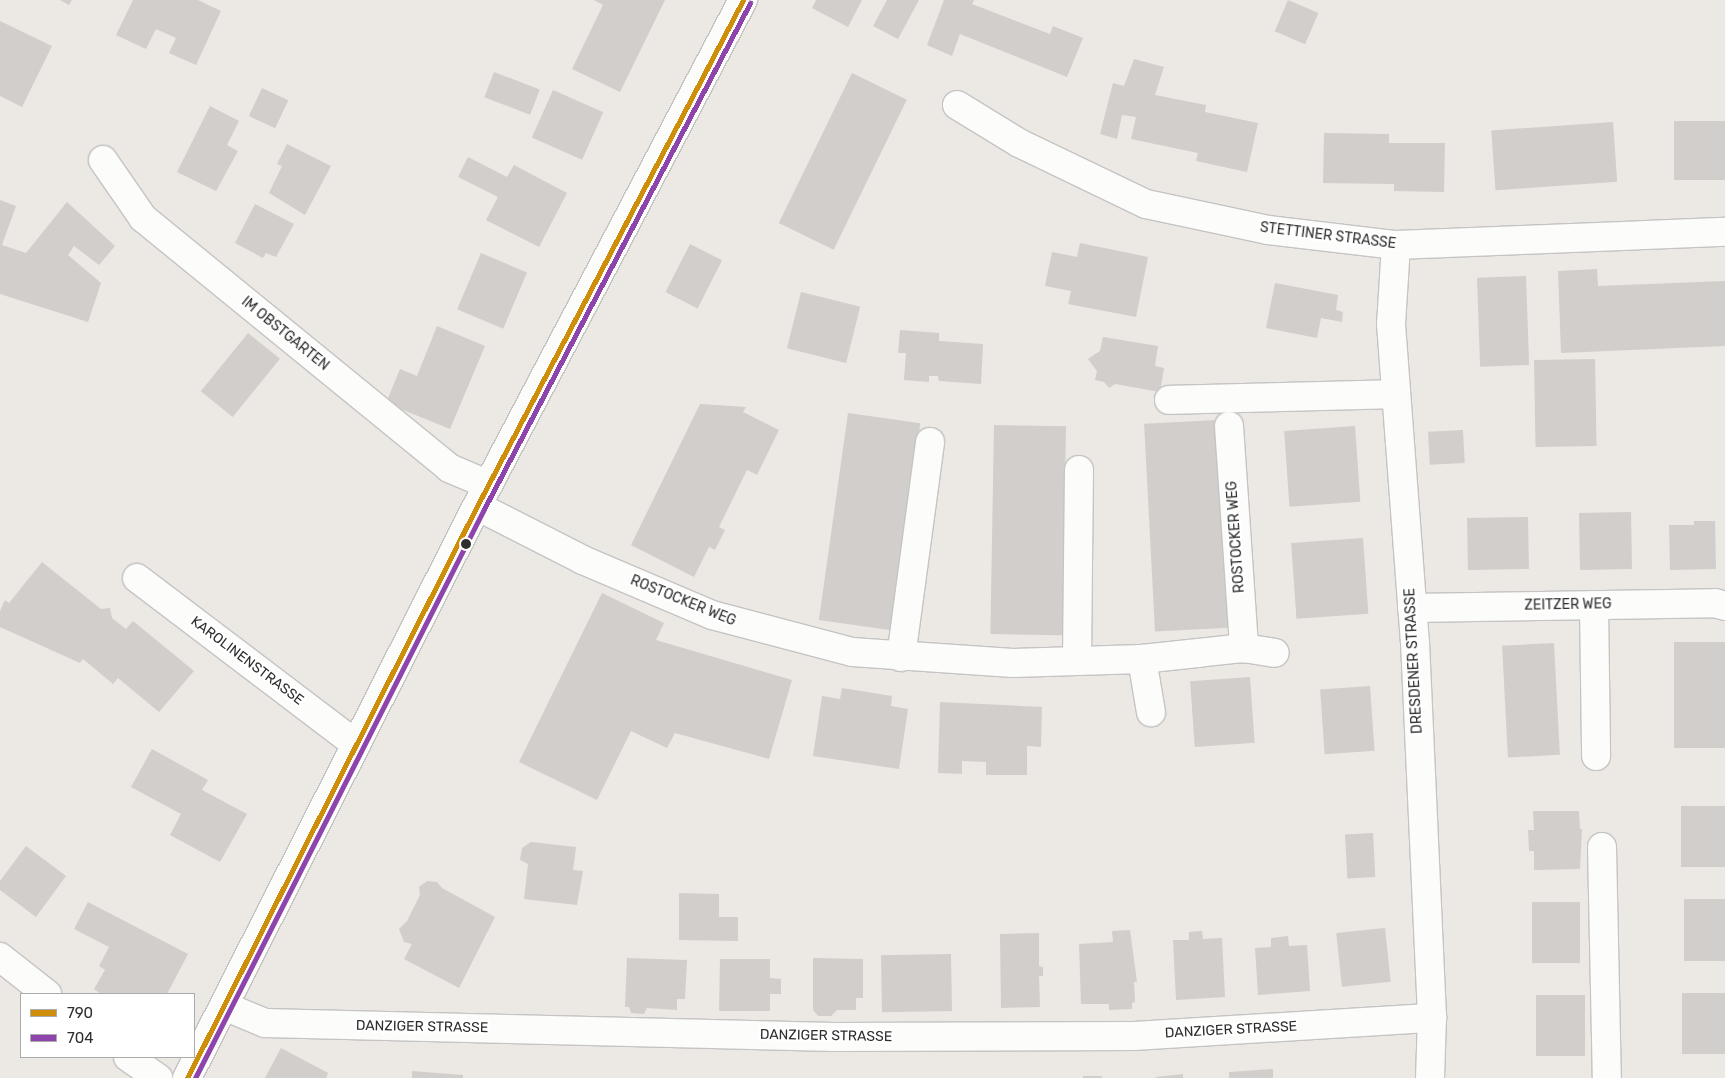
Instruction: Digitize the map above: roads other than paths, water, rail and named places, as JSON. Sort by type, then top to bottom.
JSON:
[{"type":"street","points":[[187,1078],[483,495],[743,0]]},
{"type":"street","name":"STETTINER STRASSE","points":[[957,105],[1018,143],[1146,204],[1268,230],[1396,245],[1725,232]]},
{"type":"street","name":"IM OBSTGARTEN","points":[[102,160],[143,218],[483,495]]},
{"type":"street","name":"DRESDENER STRASSE","points":[[1396,245],[1391,324],[1412,608],[1432,1018],[1430,1078]]},
{"type":"street","points":[[1169,400],[1396,394]]},
{"type":"street","name":"ROSTOCKER WEG","points":[[1229,426],[1244,648]]},
{"type":"street","points":[[901,658],[930,442]]},
{"type":"street","points":[[1077,660],[1080,470]]},
{"type":"street","name":"ROSTOCKER WEG","points":[[483,495],[583,560],[712,615],[825,647],[901,658],[1013,663],[1142,659],[1244,648],[1275,653]]},
{"type":"street","name":"KAROLINENSTRASSE","points":[[137,578],[356,744]]},
{"type":"street","name":"ZEITZER WEG","points":[[1412,608],[1715,603],[1725,606]]},
{"type":"street","points":[[1594,605],[1596,756]]},
{"type":"street","points":[[1142,659],[1151,712]]},
{"type":"street","points":[[1602,847],[1607,1078]]},
{"type":"street","points":[[0,957],[46,993]]},
{"type":"street","name":"DANZIGER STRASSE","points":[[224,1006],[265,1024],[835,1037],[1134,1036],[1432,1018]]},
{"type":"street","points":[[129,1058],[158,1078]]}]
